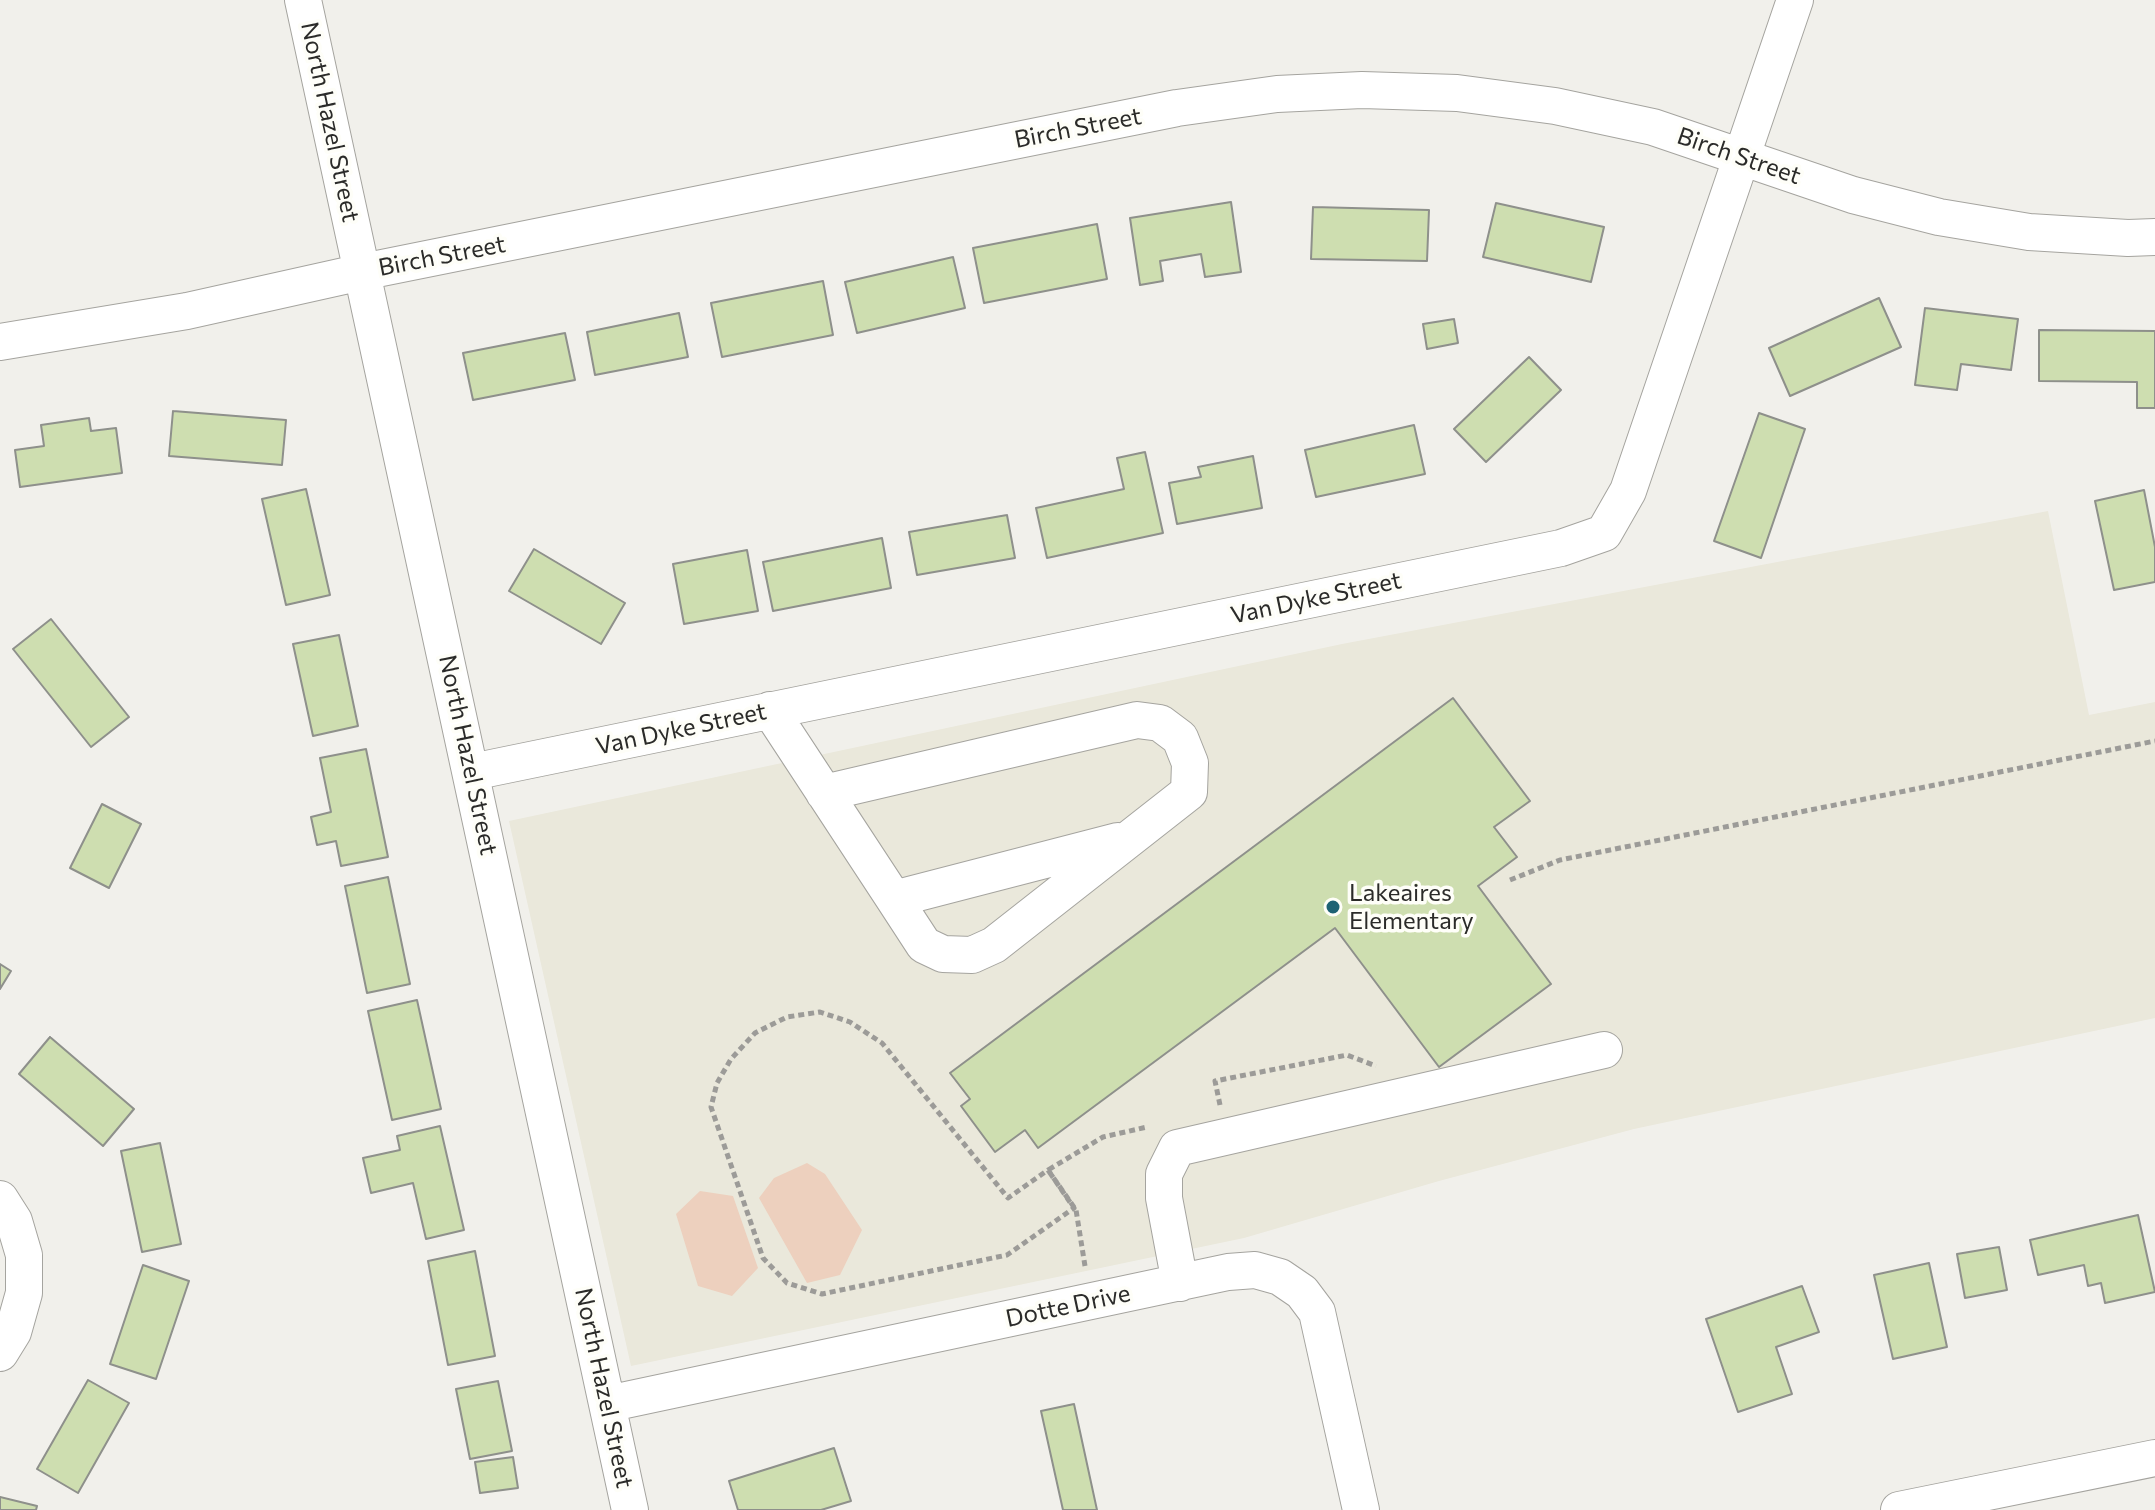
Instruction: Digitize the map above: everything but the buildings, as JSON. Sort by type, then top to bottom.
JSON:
[{"type":"street","name":"North Hazel Street","points":[[303,0],[630,1510]]},
{"type":"street","name":"Van Dyke Street","points":[[472,772],[1561,548],[1604,533],[1628,491],[1795,0]]},
{"type":"street","name":"Birch Street","points":[[0,342],[187,311],[362,272],[1177,108],[1277,94],[1362,90],[1457,93],[1555,106],[1653,127],[1853,195],[1939,217],[2029,232],[2155,237]]},
{"type":"street","points":[[770,710],[824,793],[924,945],[943,954],[972,955],[994,945],[1189,792],[1190,763],[1180,738],[1160,723],[1137,720],[824,793]]},
{"type":"street","points":[[894,899],[1132,837]]},
{"type":"street","points":[[1180,1283],[1164,1198],[1164,1174],[1177,1148],[1604,1050]]},
{"type":"street","points":[[0,1199],[14,1221],[24,1255],[24,1293],[13,1332],[0,1353]]},
{"type":"street","name":"Dotte Drive","points":[[607,1404],[1228,1272],[1255,1270],[1280,1277],[1302,1292],[1317,1312],[1361,1510]]},
{"type":"street","points":[[1899,1510],[2155,1458]]},
{"type":"path","points":[[1510,880],[1560,860],[2155,741]]},
{"type":"path","points":[[1048,1170],[1074,1208],[1007,1255],[822,1294],[787,1283],[763,1258],[711,1107],[717,1083],[731,1059],[755,1033],[787,1017],[820,1012],[850,1022],[882,1043],[1008,1198],[1048,1170],[1103,1137],[1162,1124]]},
{"type":"path","points":[[1221,1111],[1215,1081],[1347,1055],[1389,1070]]},
{"type":"path","points":[[1048,1170],[1076,1210],[1094,1301]]},
{"type":"shaded area","points":[[2048,511],[2089,715],[2155,702],[2155,1018],[1634,1129],[1439,1181],[1244,1238],[631,1366],[509,821],[1342,644]]},
{"type":"shaded area","points":[[807,1163],[825,1174],[862,1230],[840,1275],[807,1283],[759,1198],[774,1178]]},
{"type":"shaded area","points":[[700,1191],[733,1196],[758,1268],[732,1296],[698,1286],[676,1214]]},
{"type":"place","name":"Lakeaires Elementary","points":[[1333,907]]}]
